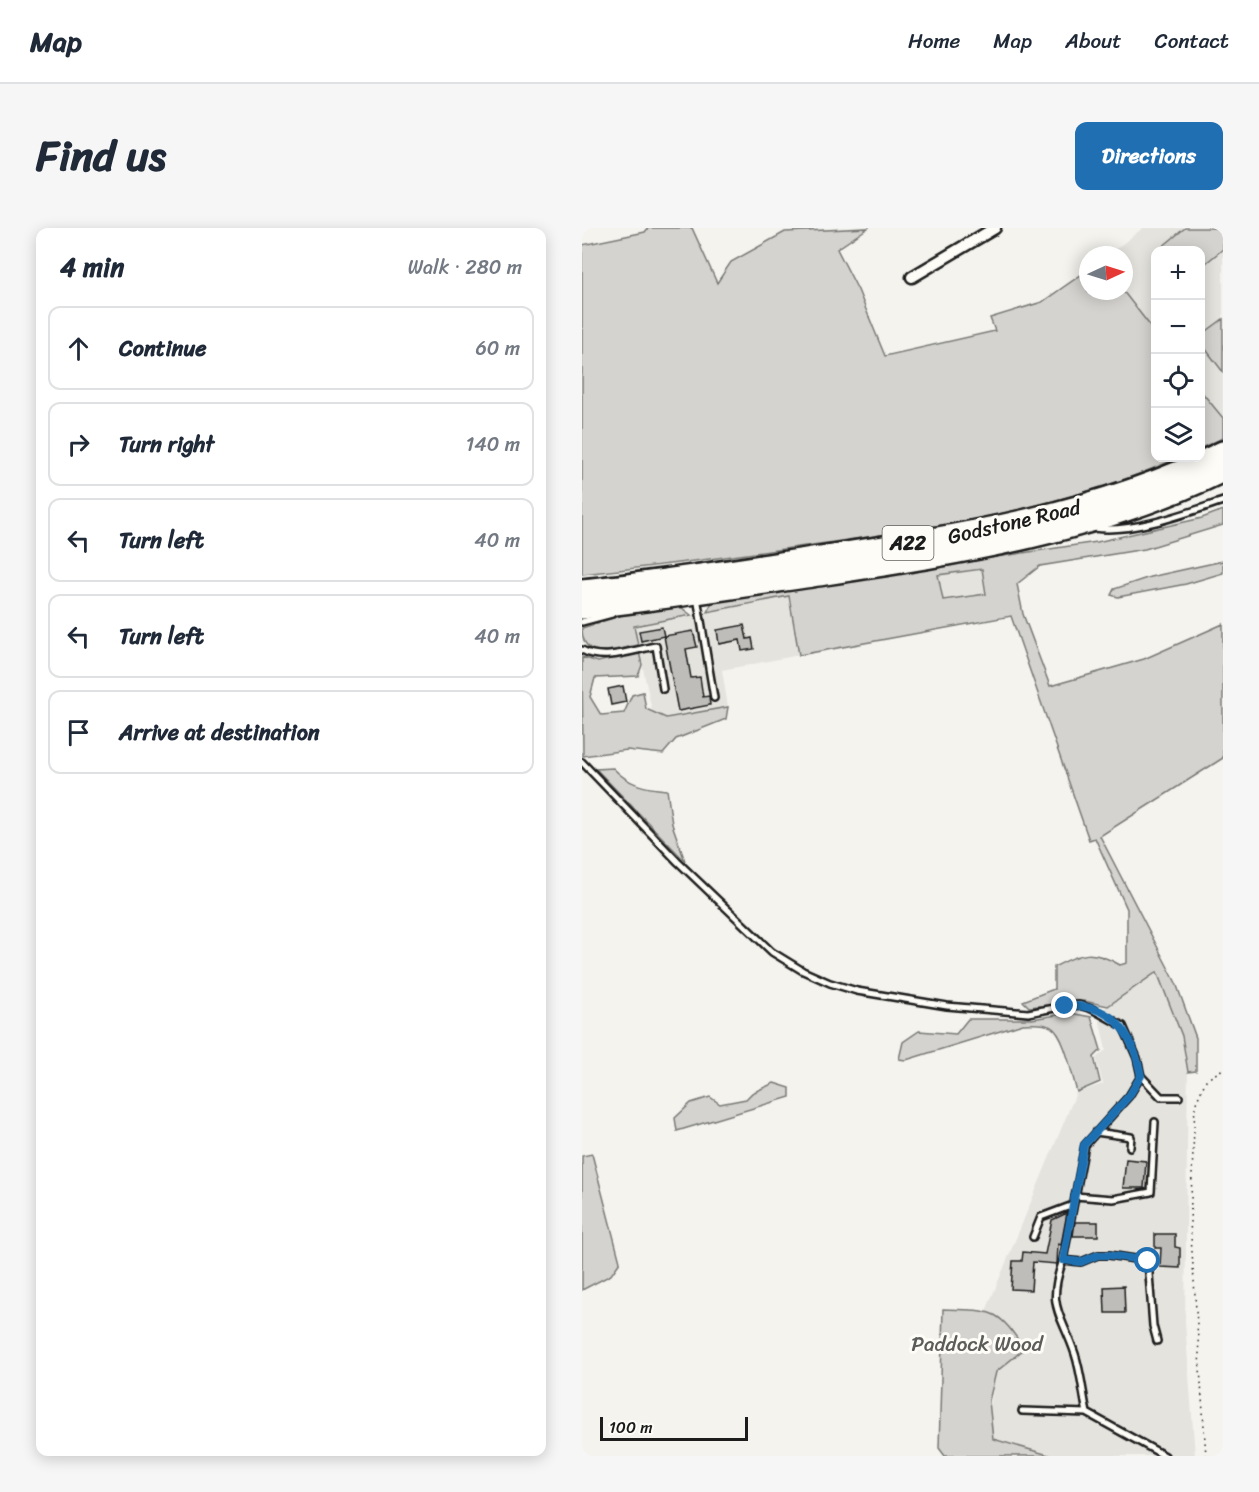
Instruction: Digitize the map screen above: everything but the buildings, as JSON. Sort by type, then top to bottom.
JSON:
[{"type":"highway","name":"Godstone Road","points":[[582,590],[938,539],[1035,519],[1086,506],[1196,466],[1223,452]]},
{"type":"highway","name":"Godstone Road","points":[[582,608],[644,601],[1021,542],[1080,526],[1146,504],[1223,471]]},
{"type":"street","points":[[912,276],[995,228]]},
{"type":"lane","points":[[1080,526],[1109,531],[1223,501]]},
{"type":"lane","points":[[696,593],[714,698]]},
{"type":"lane","points":[[582,622],[602,618],[644,601]]},
{"type":"lane","points":[[582,650],[594,656],[612,655],[656,646],[663,689]]},
{"type":"lane","points":[[582,762],[678,862],[772,952],[803,971],[830,983],[857,991],[947,1006],[1028,1013],[1079,1005],[1092,1009],[1123,1026],[1137,1058],[1141,1076],[1161,1096],[1179,1097]]},
{"type":"lane","points":[[1087,1413],[1076,1354],[1055,1305],[1057,1277],[1063,1260],[1084,1145],[1129,1096],[1141,1076]]},
{"type":"lane","points":[[1075,1196],[1113,1199],[1151,1192],[1155,1122]]},
{"type":"lane","points":[[1096,1132],[1131,1137],[1130,1148]]},
{"type":"lane","points":[[1033,1237],[1041,1217],[1073,1205]]},
{"type":"lane","points":[[1063,1260],[1081,1262],[1098,1255],[1109,1255],[1148,1261],[1153,1326],[1157,1341]]},
{"type":"lane","points":[[1022,1411],[1087,1413],[1165,1456]]},
{"type":"path","points":[[1206,1456],[1190,1210],[1195,1105],[1206,1080],[1223,1069]]},
{"type":"shaded area","points":[[1143,228],[1223,228],[1223,418],[1205,395],[1205,246],[1151,246],[1151,327],[1130,300],[1133,300],[1133,246],[1120,246]]},
{"type":"shaded area","points":[[982,570],[986,594],[943,600],[938,575]]},
{"type":"shaded area","points":[[790,596],[799,655],[722,670],[728,707],[654,720],[634,626]]},
{"type":"shaded area","points":[[1157,972],[1182,1036],[1188,1060],[1185,1322],[1195,1456],[1054,1456],[993,1439],[990,1408],[996,1372],[986,1311],[1076,1093],[1103,1084],[1096,1058],[1106,1050],[1098,1013]]},
{"type":"green space","points":[[648,228],[692,228],[717,283],[731,262],[785,232],[868,228],[837,249],[858,290],[885,356],[995,331],[990,318],[1042,302],[1079,276],[1079,300],[1130,300],[1151,327],[1151,462],[1168,462],[1090,491],[952,523],[754,553],[582,574],[582,245],[645,232]]},
{"type":"green space","points":[[1185,228],[1218,228],[1223,235],[1223,249],[1205,264],[1205,246],[1163,246]]},
{"type":"green space","points":[[1223,319],[1223,372],[1205,348],[1205,332]]},
{"type":"green space","points":[[1205,396],[1223,418],[1223,438],[1205,446]]},
{"type":"green space","points":[[1223,510],[1223,525],[1145,549],[1040,566],[1017,584],[1023,614],[1050,686],[1144,659],[1223,624],[1223,758],[1100,836],[1176,983],[1196,1038],[1196,1071],[1188,1072],[1182,1036],[1157,972],[1108,1006],[1084,1001],[1029,1007],[1023,1001],[1054,989],[1054,967],[1073,958],[1087,954],[1102,956],[1120,965],[1127,963],[1127,909],[1095,838],[1089,840],[1011,616],[799,655],[789,596],[707,612],[714,599],[1097,542],[1202,518]],"holes":[[[982,569],[986,594],[943,600],[938,575]]]},
{"type":"green space","points":[[1223,561],[1223,573],[1186,584],[1118,597],[1111,595],[1114,589],[1150,577]]},
{"type":"green space","points":[[677,604],[691,615],[634,626],[638,645],[601,651],[588,646],[583,639],[582,628],[635,611]]},
{"type":"green space","points":[[639,652],[642,665],[638,676],[595,678],[590,697],[601,715],[624,713],[632,695],[643,692],[646,709],[666,718],[728,707],[726,719],[676,739],[663,754],[627,750],[583,756],[582,657],[598,662]]},
{"type":"green space","points":[[613,768],[637,785],[667,790],[672,824],[685,861],[596,769]]},
{"type":"green space","points":[[1070,1013],[1091,1017],[1101,1050],[1094,1057],[1100,1082],[1077,1092],[1060,1038],[1056,1031],[1044,1024],[1023,1024],[906,1060],[899,1059],[903,1042],[919,1031],[956,1034],[968,1019],[1032,1019]]},
{"type":"green space","points":[[774,1083],[790,1088],[790,1097],[677,1131],[675,1118],[691,1103],[710,1097],[720,1104],[746,1099],[752,1093]]},
{"type":"green space","points":[[592,1154],[620,1262],[611,1275],[582,1290],[582,1156]]},
{"type":"green space","name":"Paddock Wood","points":[[943,1309],[983,1311],[999,1318],[1015,1335],[1024,1349],[996,1372],[989,1401],[993,1439],[1052,1456],[945,1456],[939,1448]]},
{"type":"route","points":[[1065,1006],[1079,1005],[1092,1009],[1123,1026],[1137,1058],[1141,1076],[1129,1096],[1084,1145],[1063,1260],[1081,1262],[1098,1255],[1109,1255],[1148,1261]]}]
